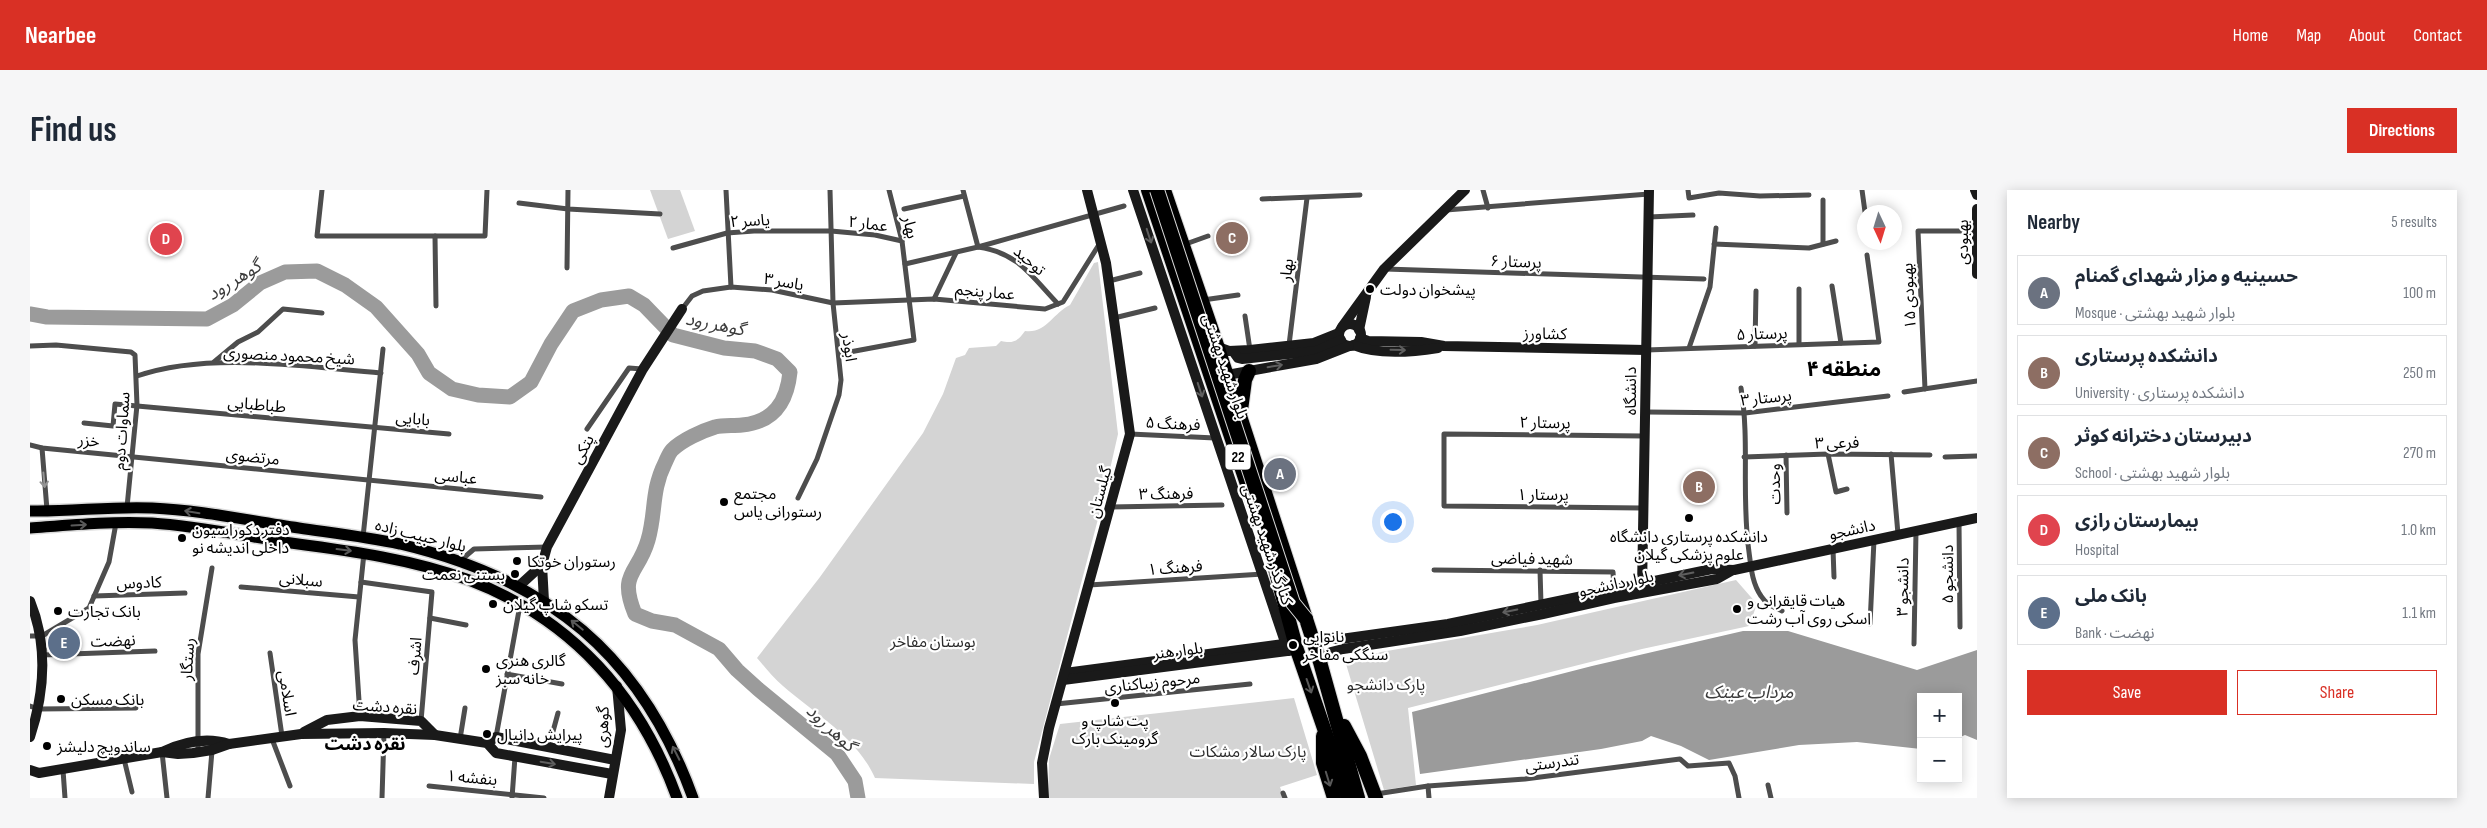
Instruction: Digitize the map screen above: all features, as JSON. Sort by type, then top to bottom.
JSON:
[{"type":"highway","name":"بلوار شهید بهشتی","points":[[1161,193],[1154,209],[1277,573],[1291,647],[1323,726],[1348,798]]},
{"type":"highway","name":"بلوار شهید بهشتی","points":[[1161,193],[1177,228],[1218,346],[1332,704]]},
{"type":"highway","points":[[1161,193],[1292,602],[1306,619]]},
{"type":"highway","points":[[1162,232],[1166,222],[1171,222],[1177,228]]},
{"type":"highway","points":[[1240,416],[1245,380],[1250,371]]},
{"type":"highway","points":[[1212,379],[1227,375]]},
{"type":"highway","points":[[1332,704],[1358,798]]},
{"type":"highway","name":"22","points":[[1332,704],[1360,756],[1376,796]]},
{"type":"highway","name":"22","points":[[1323,726],[1323,763],[1334,798]]},
{"type":"main road","name":"بلوار حبیب زاده","points":[[30,511],[127,508],[184,510],[363,537],[400,544],[460,561],[519,586],[544,601],[606,650],[630,677],[663,728],[679,758],[694,798]]},
{"type":"main road","name":"بلوار حبیب زاده","points":[[30,528],[116,523],[183,526],[364,553],[433,569],[469,580],[520,605],[566,636],[595,660],[617,686],[650,735],[665,765],[677,798]]},
{"type":"main road","points":[[277,541],[282,539],[284,535],[279,525]]},
{"type":"main road","points":[[318,547],[314,538],[321,532]]},
{"type":"street","points":[[322,190],[317,236],[485,236],[486,190]]},
{"type":"street","points":[[566,268],[568,190]]},
{"type":"street","points":[[682,309],[692,296],[703,291],[731,287],[726,190]]},
{"type":"street","name":"ابوذر","points":[[798,498],[817,459],[839,395],[841,380],[833,303],[830,190]]},
{"type":"street","name":"بهار","points":[[838,354],[914,340],[902,241],[889,190]]},
{"type":"street","name":"گیلستان","points":[[1044,798],[1042,762],[1056,704],[1130,434],[1109,281],[1087,190]]},
{"type":"street","points":[[1227,375],[1316,359],[1349,337],[1366,294],[1384,269],[1465,190]]},
{"type":"street","points":[[1483,190],[1488,208]]},
{"type":"street","points":[[1688,190],[1689,198],[1713,194],[1760,196],[1809,195]]},
{"type":"street","points":[[1862,190],[1864,205]]},
{"type":"street","points":[[1975,190],[1977,195]]},
{"type":"street","points":[[1446,210],[1488,208],[1649,192]]},
{"type":"street","name":"دانشگاه","points":[[1642,588],[1649,192]]},
{"type":"street","points":[[904,209],[964,193],[978,247],[1124,206]]},
{"type":"street","points":[[1134,195],[1161,193]]},
{"type":"street","name":"کنارگذر شهید بهشتی","points":[[1134,195],[1215,438],[1291,647]]},
{"type":"street","points":[[1262,199],[1360,195]]},
{"type":"street","name":"بهار","points":[[1289,345],[1307,198]]},
{"type":"street","points":[[1823,200],[1823,244]]},
{"type":"street","points":[[519,203],[568,209],[660,214]]},
{"type":"street","name":"بهبودی","points":[[1977,209],[1977,274]]},
{"type":"street","points":[[1649,217],[1693,215]]},
{"type":"street","points":[[1689,348],[1710,287],[1716,228]]},
{"type":"street","name":"یاسر ۲","points":[[672,248],[727,233],[831,231]]},
{"type":"street","name":"عمار ۲","points":[[831,231],[875,234],[902,241]]},
{"type":"street","name":"بهبودی ۱۵","points":[[1925,389],[1918,231],[1976,231]]},
{"type":"street","points":[[435,236],[436,306]]},
{"type":"street","points":[[1182,245],[1208,236]]},
{"type":"street","points":[[1714,244],[1809,248],[1836,241]]},
{"type":"street","points":[[1058,304],[1063,302],[1101,242]]},
{"type":"street","name":"توحید","points":[[905,264],[978,247],[1006,253],[1020,264],[1058,304]]},
{"type":"street","points":[[934,298],[956,253]]},
{"type":"street","name":"پرستار ۵","points":[[1646,350],[1879,342],[1867,255]]},
{"type":"street","name":"پرستار ۶","points":[[1384,269],[1704,279]]},
{"type":"street","points":[[1109,281],[1140,273]]},
{"type":"street","points":[[1832,286],[1841,343]]},
{"type":"street","name":"یاسر ۳","points":[[731,287],[772,290],[833,303]]},
{"type":"street","points":[[1799,289],[1799,344]]},
{"type":"street","points":[[1755,346],[1756,291]]},
{"type":"street","points":[[1233,351],[1238,358],[1242,359],[1316,351],[1349,337],[1366,294]]},
{"type":"street","points":[[1202,300],[1238,295]]},
{"type":"street","name":"عمار پنجم","points":[[833,303],[934,298],[1045,309],[1058,304]]},
{"type":"street","points":[[1114,318],[1154,308]]},
{"type":"street","points":[[213,363],[238,342],[258,332],[283,309],[322,313]]},
{"type":"street","name":"پتکی","points":[[542,565],[547,547],[643,369],[682,309]]},
{"type":"street","points":[[1245,316],[1250,350]]},
{"type":"street","points":[[1218,346],[1233,351],[1250,350],[1349,337]]},
{"type":"street","name":"کشاورز","points":[[1349,337],[1368,341],[1421,342],[1444,346],[1646,350]]},
{"type":"street","name":"سماوات دوم","points":[[30,346],[56,345],[131,352],[135,355],[137,405],[127,508]]},
{"type":"street","points":[[363,537],[383,349]]},
{"type":"street","name":"شیخ محمود منصوری","points":[[137,376],[163,368],[213,363],[251,362],[381,373]]},
{"type":"street","points":[[587,429],[629,368],[643,369]]},
{"type":"street","points":[[1904,392],[1977,381]]},
{"type":"street","points":[[1740,388],[1745,413],[1745,524],[1751,566],[1760,594],[1766,603],[1782,612]]},
{"type":"street","name":"پرستار ۳","points":[[1646,412],[1745,413],[1888,396]]},
{"type":"street","name":"طباطبایی","points":[[84,423],[113,426],[115,404],[375,427]]},
{"type":"street","name":"بابایی","points":[[375,427],[450,434]]},
{"type":"street","name":"فرهنگ ۵","points":[[1130,434],[1215,438]]},
{"type":"street","name":"پرستار ۲","points":[[1444,506],[1444,434],[1645,436]]},
{"type":"street","name":"خزر","points":[[30,445],[42,448],[133,457]]},
{"type":"street","points":[[42,448],[47,511]]},
{"type":"street","points":[[1828,454],[1836,492],[1847,489]]},
{"type":"street","name":"فرعی ۳","points":[[1744,457],[1828,454],[1930,455]]},
{"type":"street","points":[[1891,454],[1898,534]]},
{"type":"street","name":"وحدت","points":[[1786,455],[1787,513]]},
{"type":"street","points":[[1945,456],[1977,456]]},
{"type":"street","name":"مرتضوی","points":[[133,457],[369,480]]},
{"type":"street","name":"عباسی","points":[[369,480],[541,497]]},
{"type":"street","name":"فرهنگ ۳","points":[[1110,507],[1222,505]]},
{"type":"street","name":"پرستار ۱","points":[[1444,506],[1642,508]]},
{"type":"street","name":"دانشجو","points":[[1734,570],[1977,518]]},
{"type":"street","name":"دانشجو ۵","points":[[1959,522],[1960,627]]},
{"type":"street","points":[[30,636],[42,636],[89,608],[108,562],[116,523]]},
{"type":"street","name":"دانشجو ۳","points":[[1914,644],[1916,531]]},
{"type":"street","points":[[1870,624],[1874,540]]},
{"type":"street","points":[[460,561],[474,549],[547,547]]},
{"type":"street","points":[[1833,549],[1834,577]]},
{"type":"street","points":[[360,716],[355,640],[364,553]]},
{"type":"street","points":[[519,586],[542,565]]},
{"type":"street","points":[[542,565],[544,601]]},
{"type":"street","name":"رستگار","points":[[197,747],[198,654],[212,568]]},
{"type":"street","name":"بلوار دانشجو","points":[[1312,638],[1342,644],[1459,626],[1642,588],[1712,569],[1734,570]]},
{"type":"street","name":"شهید فیاضی","points":[[1434,570],[1613,572],[1614,588]]},
{"type":"street","points":[[1540,570],[1542,609]]},
{"type":"street","name":"فرهنگ ۱","points":[[1089,585],[1264,574]]},
{"type":"street","name":"اشرف","points":[[360,582],[432,592],[420,721]]},
{"type":"street","name":"سبلانی","points":[[241,587],[359,597]]},
{"type":"street","name":"بلوار دانشجو","points":[[1542,609],[1614,588],[1642,588]]},
{"type":"street","name":"کادوس","points":[[94,596],[185,594]]},
{"type":"street","points":[[30,601],[42,636],[42,655],[30,736]]},
{"type":"street","points":[[496,737],[520,605]]},
{"type":"street","points":[[430,618],[466,625]]},
{"type":"street","name":"بلوار دانشجو","points":[[1320,662],[1342,644]]},
{"type":"street","name":"بلوار هنر","points":[[1064,676],[1291,647]]},
{"type":"street","name":"نهضت","points":[[42,655],[155,651]]},
{"type":"street","name":"اسلامی","points":[[270,653],[282,737]]},
{"type":"street","points":[[508,674],[562,684]]},
{"type":"street","name":"مرحوم زیباکناری","points":[[1056,704],[1250,684]]},
{"type":"street","name":"گوهری","points":[[609,798],[621,730],[617,686]]},
{"type":"street","points":[[35,708],[136,708]]},
{"type":"street","points":[[460,739],[465,708]]},
{"type":"street","points":[[549,746],[558,713]]},
{"type":"street","name":"نقره دشت","points":[[301,734],[327,720],[360,716],[420,721],[435,735]]},
{"type":"street","points":[[382,798],[384,733]]},
{"type":"street","name":"نقره دشت","points":[[197,747],[212,750],[229,744],[301,734],[384,733],[435,735],[486,743],[496,753],[612,774]]},
{"type":"street","points":[[486,743],[496,737],[615,760]]},
{"type":"street","points":[[272,739],[290,786]]},
{"type":"street","name":"نقره دشت","points":[[30,770],[39,773],[162,752],[178,754],[214,740],[229,744]]},
{"type":"street","points":[[208,798],[212,750]]},
{"type":"street","points":[[162,752],[167,798]]},
{"type":"street","points":[[512,796],[515,757]]},
{"type":"street","points":[[598,771],[603,764],[601,757]]},
{"type":"street","points":[[124,758],[132,792]]},
{"type":"street","name":"تندرستی","points":[[1376,796],[1428,786],[1525,779],[1680,759],[1688,766],[1729,764],[1735,776],[1739,798]]},
{"type":"street","points":[[63,770],[65,798]]},
{"type":"street","points":[[1768,785],[1771,798]]},
{"type":"street","name":"بنفشه ۱","points":[[430,786],[544,798]]},
{"type":"street","points":[[1428,786],[1429,798]]},
{"type":"green space","points":[[650,190],[680,190],[695,231],[668,239]]},
{"type":"green space","name":"بوستان مفاخر","points":[[1098,262],[1118,434],[1103,500],[1034,762],[1034,784],[875,778],[867,763],[846,738],[779,683],[757,658],[820,577],[923,433],[943,394],[956,358],[965,355],[969,348],[996,346],[1001,341],[1012,342],[1025,331],[1032,331],[1044,326],[1070,305],[1094,263]]},
{"type":"green space","name":"پارک دانشجو","points":[[1736,580],[1757,604],[1749,626],[1642,649],[1408,708],[1416,785],[1384,790],[1346,664],[1381,652],[1537,625]]},
{"type":"green space","name":"پارک سالار مشکات","points":[[1294,698],[1317,775],[1280,787],[1284,798],[1048,798],[1049,759],[1060,724]]},
{"type":"water","name":"مرداب عینک","points":[[1743,631],[1788,631],[1917,670],[1977,650],[1977,740],[1965,735],[1962,736],[1962,693],[1917,693],[1917,749],[1857,742],[1799,745],[1709,760],[1681,746],[1651,736],[1642,741],[1601,749],[1420,774],[1412,712],[1592,666]]},
{"type":"waterway","name":"گوهر رود","points":[[30,314],[47,317],[207,319],[233,305],[260,283],[285,272],[317,271],[345,285],[376,307],[418,354],[429,373],[452,389],[478,395],[510,397],[531,382],[551,344],[573,311],[601,300],[629,296],[644,305],[673,335],[724,348],[755,351],[777,359],[790,372],[786,393],[777,409],[763,420],[742,425],[718,426],[698,433],[676,446],[670,453],[658,483],[648,540],[644,552],[631,574],[628,590],[635,614],[652,621],[675,625],[719,649],[737,670],[758,689],[837,754],[855,781],[858,798]]},
{"type":"place","name":"دبیرستان دخترانه کوثر","points":[[1232,238]]},
{"type":"place","name":"بیمارستان رازی","points":[[166,239]]},
{"type":"place","name":"پیشخوان دولت","points":[[1370,289]]},
{"type":"place","name":"حسینیه و مزار شهدای گمنام","points":[[1280,474]]},
{"type":"place","name":"دانشکده پرستاری","points":[[1699,487]]},
{"type":"place","name":"مجتمع رستورانی یاس","points":[[724,502]]},
{"type":"place","name":"دانشکده پرستاری دانشگاه علوم پزشکی گیلان","points":[[1689,518]]},
{"type":"place","name":"دفتر دکوراسیون داخلی اندیشه نو","points":[[182,538]]},
{"type":"place","name":"رستوران خوتکا","points":[[517,561]]},
{"type":"place","name":"بستنی نعمت","points":[[515,574]]},
{"type":"place","name":"تسکو شاپ گیلان","points":[[493,604]]},
{"type":"place","name":"هیات قایقرانی و اسکی روی آب رشت","points":[[1737,609]]},
{"type":"place","name":"بانک تجارت","points":[[58,611]]},
{"type":"place","name":"بانک ملی","points":[[64,643]]},
{"type":"place","name":"نانوایی سنگکی مفاخر","points":[[1293,645]]},
{"type":"place","name":"گالری هنری خانه سبز","points":[[486,669]]},
{"type":"place","name":"بانک مسکن","points":[[61,699]]},
{"type":"place","name":"پت شاپ و گرومینک بارک","points":[[1115,703]]},
{"type":"place","name":"پیرایش دانیال","points":[[487,734]]},
{"type":"place","name":"ساندویچ دلیشز","points":[[47,746]]},
{"type":"district","name":"منطقه ۴","points":[[1844,369]]},
{"type":"district","name":"نقره دشت","points":[[365,744]]}]
